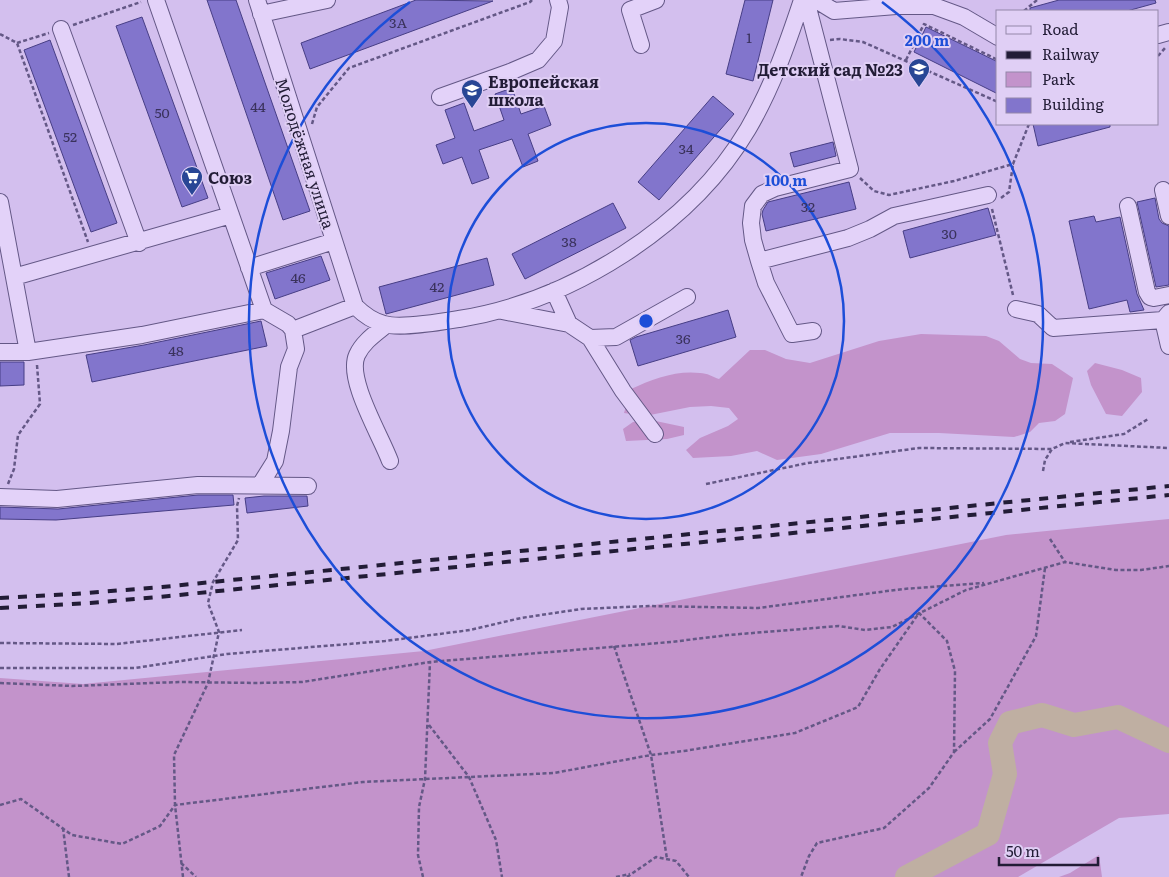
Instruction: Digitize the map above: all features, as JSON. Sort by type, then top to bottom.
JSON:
[{"type":"street","points":[[156,0],[264,310],[288,324],[294,330],[296,349],[289,367],[282,431],[275,461],[260,485]]},
{"type":"street","points":[[259,7],[327,0]]},
{"type":"street","points":[[440,97],[538,60],[554,41],[560,7],[558,0]]},
{"type":"street","points":[[642,45],[630,10],[656,0]]},
{"type":"street","points":[[294,330],[355,306],[373,320],[386,325],[438,323],[499,310],[554,291],[590,274],[649,237],[688,203],[725,164],[747,130],[767,95],[789,41],[802,0]]},
{"type":"street","points":[[806,0],[850,169],[775,188],[762,194],[753,206],[751,223],[753,240],[766,283],[792,334],[813,331]]},
{"type":"street","points":[[816,0],[834,11],[896,6],[934,6],[969,19],[996,36]]},
{"type":"street","name":"Молодёжная улица","points":[[259,7],[355,306]]},
{"type":"street","points":[[61,28],[139,243]]},
{"type":"street","points":[[1163,190],[1169,216]]},
{"type":"street","points":[[760,261],[848,238],[870,230],[894,216],[989,200]]},
{"type":"street","points":[[0,202],[14,277],[32,352]]},
{"type":"street","points":[[1128,206],[1147,292],[1150,297],[1154,298],[1169,295]]},
{"type":"street","points":[[14,277],[139,243],[231,215]]},
{"type":"street","points":[[249,268],[334,241]]},
{"type":"street","points":[[554,291],[569,324]]},
{"type":"street","points":[[590,338],[616,337],[687,297]]},
{"type":"street","points":[[1016,308],[1038,314],[1053,328],[1166,316],[1169,346]]},
{"type":"street","points":[[0,352],[32,352],[142,334],[264,310]]},
{"type":"street","points":[[499,310],[569,324],[590,338],[623,391],[655,434]]},
{"type":"street","points":[[386,325],[368,340],[362,348],[354,368],[357,384],[390,460]]},
{"type":"street","points":[[1,497],[57,499],[198,485],[308,486]]},
{"type":"path","points":[[17,43],[146,0]]},
{"type":"path","points":[[305,149],[317,107],[349,68],[532,0]]},
{"type":"path","points":[[1025,10],[1037,0]]},
{"type":"path","points":[[906,60],[924,24],[996,59]]},
{"type":"path","points":[[0,34],[17,43],[92,256]]},
{"type":"path","points":[[834,39],[863,42],[996,101]]},
{"type":"path","points":[[1016,308],[989,200],[1009,192],[1014,164],[1029,125]]},
{"type":"path","points":[[850,169],[874,191],[889,195],[954,181],[1014,164]]},
{"type":"path","points":[[1,497],[14,469],[18,435],[40,404],[32,352]]},
{"type":"path","points":[[706,484],[808,463],[919,448],[1052,449],[1065,443],[1124,434],[1148,419]]},
{"type":"path","points":[[1065,443],[1169,448]]},
{"type":"path","points":[[1043,471],[1044,460],[1052,449]]},
{"type":"path","points":[[182,877],[175,805],[174,755],[208,683],[212,656],[219,632],[208,603],[213,582],[238,540],[238,506],[242,484]]},
{"type":"path","points":[[1050,539],[1058,554],[1066,562]]},
{"type":"path","points":[[0,683],[72,686],[179,682],[302,682],[430,662],[839,626],[864,630],[892,627],[966,590],[1066,562],[1116,570],[1169,568]]},
{"type":"path","points":[[801,877],[809,856],[817,843],[884,828],[929,788],[954,752],[990,719],[1036,636],[1045,568]]},
{"type":"path","points":[[0,668],[135,668],[212,656],[385,641],[470,630],[522,618],[581,609],[649,606],[758,608],[903,589],[988,583]]},
{"type":"path","points":[[919,613],[947,641],[951,656],[954,671],[954,752]]},
{"type":"path","points":[[0,805],[21,799],[72,834],[122,844],[160,826],[175,805],[363,782],[554,773],[651,755],[795,733],[858,707],[880,669],[919,613]]},
{"type":"path","points":[[0,643],[117,644],[242,630]]},
{"type":"path","points":[[614,646],[651,755],[667,859]]},
{"type":"path","points":[[423,877],[418,855],[419,807],[425,779],[428,724],[426,710],[430,662]]},
{"type":"path","points":[[428,724],[469,777],[496,840],[502,877]]},
{"type":"path","points":[[63,828],[69,877]]},
{"type":"path","points":[[627,877],[656,857],[676,861],[689,877]]},
{"type":"path","points":[[181,863],[196,877]]},
{"type":"path","points":[[616,877],[631,873]]},
{"type":"green space","points":[[921,334],[986,336],[999,341],[1020,359],[1031,363],[1052,364],[1073,378],[1065,414],[1055,421],[1039,423],[1030,432],[1014,437],[939,433],[890,433],[821,454],[777,460],[757,451],[731,456],[693,458],[686,450],[700,438],[728,426],[738,419],[729,408],[711,406],[690,407],[645,416],[624,413],[631,389],[656,379],[682,373],[703,373],[719,379],[750,350],[765,350],[786,359],[810,363],[879,341]]},
{"type":"green space","points":[[1095,363],[1122,370],[1141,378],[1142,392],[1122,416],[1106,414],[1091,385],[1087,371]]},
{"type":"green space","points":[[651,420],[684,427],[684,435],[667,439],[626,441],[623,429],[633,422]]},
{"type":"green space","points":[[1169,519],[1169,814],[1119,818],[1018,877],[0,877],[0,678],[83,684],[424,651],[1006,535]]},
{"type":"green space","points":[[1099,855],[1102,877],[1059,877],[1070,873]]},
{"type":"building","points":[[207,0],[236,0],[310,211],[283,220]]},
{"type":"building","points":[[416,0],[493,1],[310,69],[301,43]]},
{"type":"building","points":[[745,0],[773,0],[753,81],[726,74]]},
{"type":"building","points":[[1059,0],[1155,0],[1156,3],[1131,10],[1030,10],[1030,8]]},
{"type":"building","points":[[142,17],[208,198],[182,207],[116,26]]},
{"type":"building","points":[[926,27],[996,61],[996,93],[914,52]]},
{"type":"building","points":[[50,40],[117,223],[91,232],[24,50]]},
{"type":"building","points":[[512,88],[521,114],[544,106],[551,125],[528,134],[538,161],[523,167],[512,139],[479,150],[489,178],[472,184],[462,157],[443,164],[436,145],[455,138],[445,110],[464,103],[474,131],[504,120],[495,94]]},
{"type":"building","points":[[713,96],[734,114],[659,200],[638,182]]},
{"type":"building","points":[[1033,125],[1110,125],[1110,127],[1038,146]]},
{"type":"building","points":[[833,142],[836,156],[794,167],[790,153]]},
{"type":"building","points":[[849,182],[856,209],[766,231],[762,214],[768,202]]},
{"type":"building","points":[[1155,198],[1159,219],[1162,223],[1169,226],[1169,285],[1156,287],[1137,202]]},
{"type":"building","points":[[613,203],[626,228],[525,279],[512,254]]},
{"type":"building","points":[[988,208],[996,235],[910,258],[903,231]]},
{"type":"building","points":[[1094,216],[1096,222],[1120,217],[1137,294],[1144,310],[1130,312],[1127,300],[1089,309],[1069,221]]},
{"type":"building","points":[[321,256],[330,280],[275,299],[266,273]]},
{"type":"building","points":[[487,258],[494,285],[386,314],[379,287]]},
{"type":"building","points":[[728,310],[736,337],[638,366],[630,340]]},
{"type":"building","points":[[261,321],[267,346],[92,382],[86,355]]},
{"type":"building","points":[[0,362],[24,362],[24,385],[0,386]]},
{"type":"building","points":[[198,495],[233,495],[234,505],[56,520],[0,519],[0,507],[58,509]]},
{"type":"building","points":[[307,496],[308,506],[247,513],[245,498]]},
{"type":"waterway","points":[[907,877],[988,834],[1005,774],[1000,743],[1010,723],[1042,715],[1074,725],[1118,717],[1169,741]]},
{"type":"railway","points":[[0,598],[162,587],[1169,486]]},
{"type":"railway","points":[[0,608],[169,596],[1169,495]]},
{"type":"place","name":"Детский сад №23","points":[[919,88]]},
{"type":"place","name":"Европейская школа","points":[[472,109]]},
{"type":"place","name":"Союз","points":[[192,196]]}]
